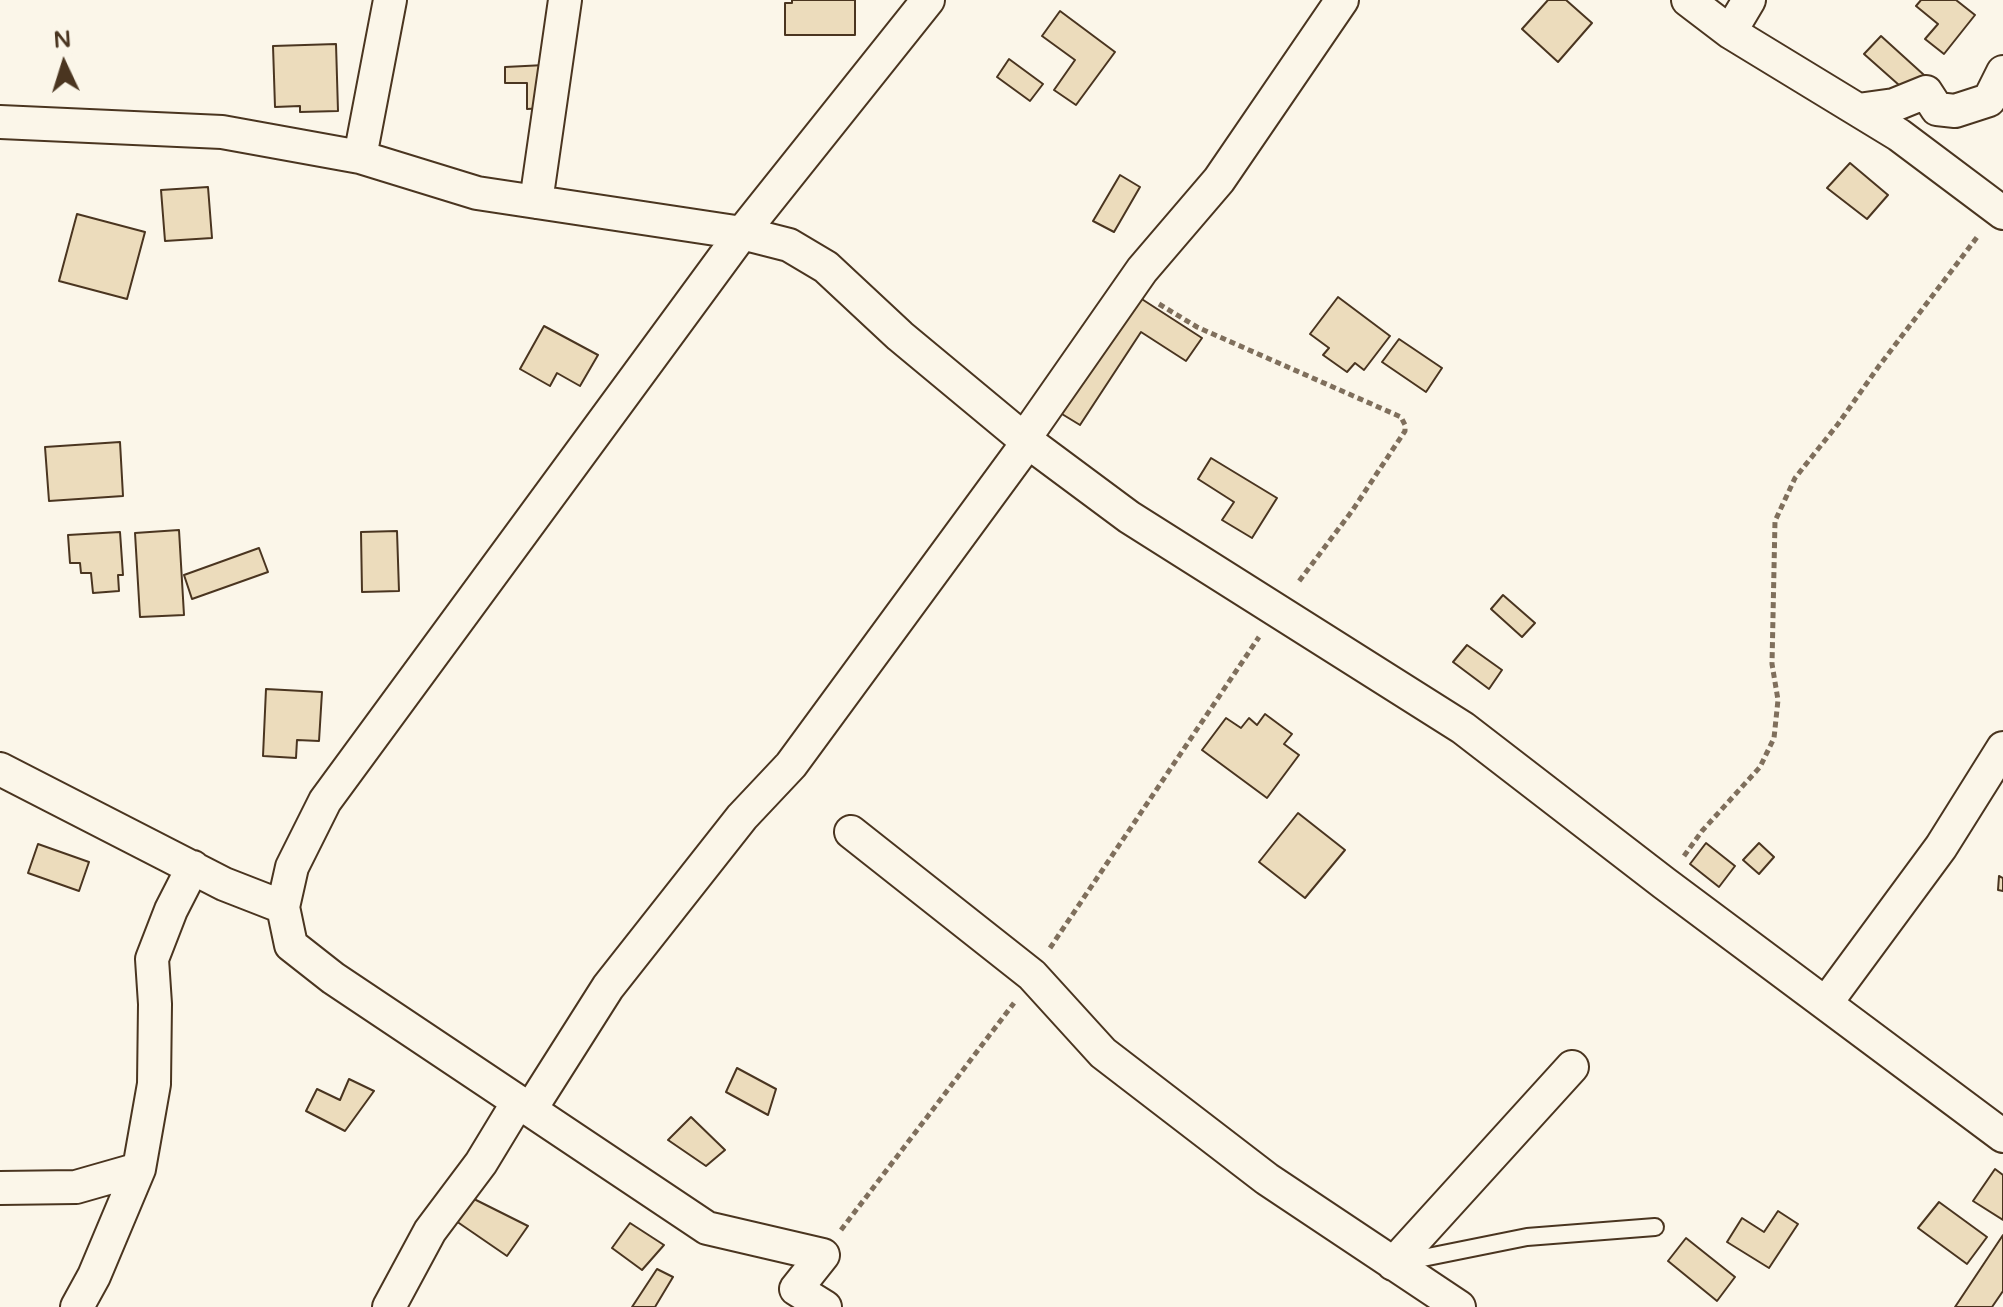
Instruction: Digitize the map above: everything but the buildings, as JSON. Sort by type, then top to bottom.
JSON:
[{"type":"street","points":[[360,157],[390,0]]},
{"type":"street","points":[[536,202],[565,0]]},
{"type":"street","points":[[825,1307],[796,1289],[823,1255],[707,1228],[333,978],[291,945],[283,907],[292,867],[325,801],[742,233],[928,0]]},
{"type":"street","points":[[389,1307],[430,1231],[608,987],[742,817],[791,765],[1026,441],[1165,240],[1219,180],[1342,0]]},
{"type":"street","points":[[1688,0],[1730,32],[1899,135],[2000,211]]},
{"type":"street","points":[[1730,32],[1749,0]]},
{"type":"street","points":[[1858,110],[1894,105],[1926,92],[1937,109],[1955,111],[1989,100],[2003,72]]},
{"type":"street","points":[[0,122],[222,132],[360,157],[477,193],[742,233],[789,245],[826,267],[900,336],[1026,441],[1129,517],[1463,728],[1664,883],[2003,1136]]},
{"type":"street","points":[[1826,1003],[1941,847],[2003,748]]},
{"type":"street","points":[[0,769],[224,884],[283,907]]},
{"type":"street","points":[[851,832],[1032,975],[1103,1053],[1267,1179],[1459,1307]]},
{"type":"street","points":[[77,1307],[94,1276],[139,1169],[154,1084],[152,959],[171,910],[193,867]]},
{"type":"street","points":[[1393,1264],[1572,1067]]},
{"type":"street","points":[[0,1188],[76,1187],[139,1169]]},
{"type":"lane","points":[[1393,1264],[1527,1237],[1655,1227]]},
{"type":"path","points":[[1664,883],[1702,831],[1760,767],[1774,738],[1778,700],[1772,664],[1775,521],[1795,478],[2000,211]]},
{"type":"path","points":[[1131,287],[1197,327],[1401,417],[1405,425],[1405,431],[1352,511],[1276,610]]}]
